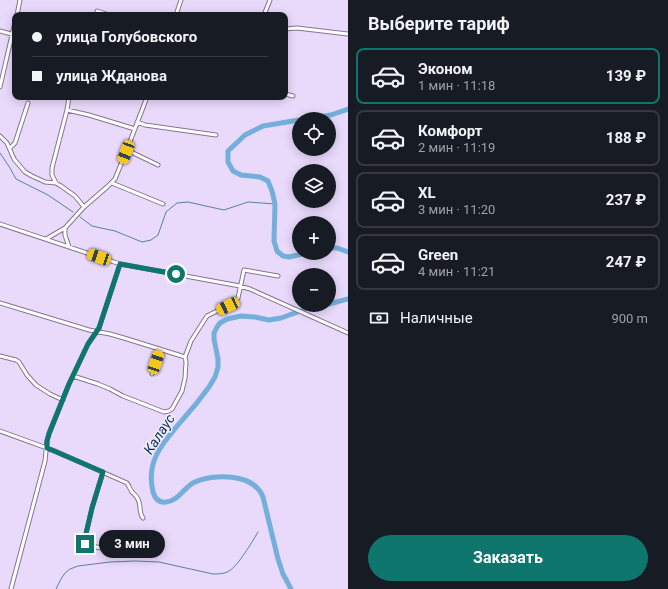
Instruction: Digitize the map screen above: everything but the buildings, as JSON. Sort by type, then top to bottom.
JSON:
[{"type":"street","points":[[17,12],[20,0]]},
{"type":"street","points":[[177,12],[181,0]]},
{"type":"street","points":[[265,12],[270,0]]},
{"type":"street","points":[[288,29],[297,28],[348,34]]},
{"type":"street","points":[[0,31],[12,34]]},
{"type":"street","points":[[0,87],[12,42]]},
{"type":"street","points":[[288,95],[293,96]]},
{"type":"street","points":[[45,182],[49,180],[52,175],[69,100]]},
{"type":"street","points":[[46,239],[65,228],[84,208],[112,183],[117,176],[146,100]]},
{"type":"street","points":[[10,148],[15,143],[28,103]]},
{"type":"street","points":[[67,110],[90,115],[135,129]]},
{"type":"street","points":[[137,122],[145,125],[216,134]]},
{"type":"street","points":[[0,136],[7,143],[14,159],[25,172],[45,182],[56,183]]},
{"type":"street","points":[[127,150],[158,165]]},
{"type":"street","points":[[52,175],[56,183],[72,194],[84,208]]},
{"type":"street","points":[[112,183],[163,204]]},
{"type":"street","points":[[0,224],[120,264],[240,286],[348,333]]},
{"type":"street","points":[[65,228],[65,235],[69,247]]},
{"type":"street","points":[[11,589],[46,460],[49,434],[73,376],[88,344],[100,324],[120,264]]},
{"type":"street","points":[[73,376],[98,384],[123,396],[167,412],[172,409],[182,391],[185,378],[185,357],[191,341],[207,316],[236,301],[244,270],[278,276]]},
{"type":"street","points":[[0,303],[185,357]]},
{"type":"street","points":[[152,374],[160,349]]},
{"type":"street","points":[[0,356],[19,362],[27,375],[36,385],[63,400]]},
{"type":"street","points":[[0,431],[47,448],[127,483],[130,490],[139,501],[141,516],[143,518]]},
{"type":"street","points":[[103,472],[92,508],[85,544],[116,552]]},
{"type":"waterway","name":"Калаус","points":[[336,113],[348,109]]},
{"type":"waterway","name":"Калаус","points":[[292,121],[263,126],[245,135],[228,151],[228,162],[233,171],[241,175],[260,177],[268,181],[275,204],[274,241],[277,251],[283,256],[292,256]]},
{"type":"waterway","points":[[0,153],[16,179],[48,195],[73,212]]},
{"type":"waterway","points":[[80,217],[92,226],[115,231],[142,242],[151,240],[158,235],[166,212],[177,203],[188,202],[224,210],[248,202],[275,204]]},
{"type":"waterway","name":"Калаус","points":[[336,248],[348,252]]},
{"type":"waterway","name":"Калаус","points":[[336,302],[348,299]]},
{"type":"waterway","name":"Калаус","points":[[291,589],[283,574],[278,559],[263,497],[258,489],[251,483],[232,477],[201,480],[190,485],[174,499],[161,502],[155,497],[151,480],[154,460],[158,451],[200,399],[215,377],[218,367],[218,359],[214,333],[220,323],[227,319],[241,316],[269,320],[281,318],[298,312]]},
{"type":"waterway","points":[[56,589],[65,573],[70,569],[78,566],[110,562],[159,562],[213,574],[225,573],[233,568],[245,553],[258,532]]},
{"type":"route","points":[[85,544],[92,508],[103,472],[69,456],[47,448],[49,434],[69,384],[88,344],[99,328],[120,264],[176,274]]}]
